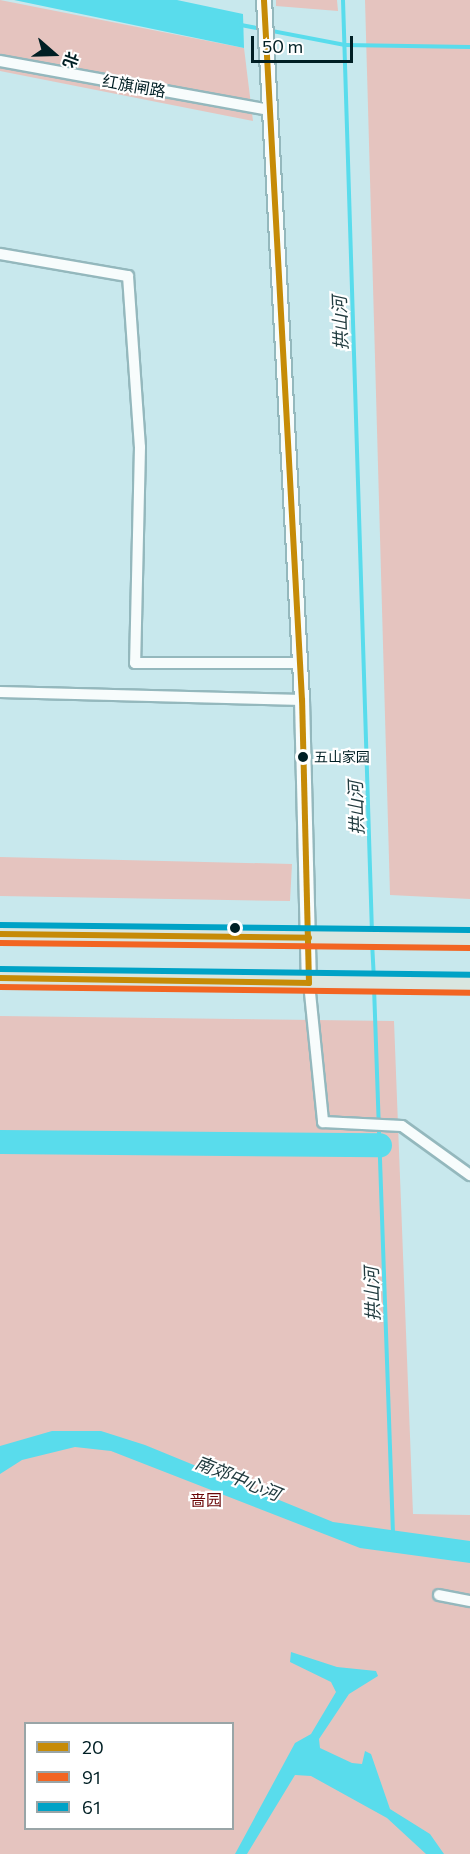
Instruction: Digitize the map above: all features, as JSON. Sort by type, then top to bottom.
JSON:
[{"type":"main road","points":[[0,934],[470,939]]},
{"type":"main road","points":[[0,978],[470,984]]},
{"type":"street","points":[[264,0],[298,663],[303,700],[309,983],[323,1122],[367,1127],[402,1126],[470,1175]]},
{"type":"street","name":"红旗闸路","points":[[0,61],[268,110]]},
{"type":"street","points":[[0,254],[128,276],[140,447],[135,663],[298,663]]},
{"type":"street","points":[[0,692],[303,700]]},
{"type":"street","points":[[439,1595],[470,1601]]},
{"type":"green space","points":[[0,0],[244,48],[253,121],[0,71]]},
{"type":"green space","points":[[276,0],[337,0],[338,11],[276,6]]},
{"type":"green space","points":[[365,0],[470,0],[470,899],[390,895]]},
{"type":"green space","points":[[0,857],[292,864],[290,901],[0,896]]},
{"type":"green space","name":"啬园","points":[[0,1016],[394,1021],[413,1514],[470,1515],[470,1854],[0,1854]]},
{"type":"water","points":[[14,0],[177,0],[243,14],[244,48]]},
{"type":"water","points":[[52,1431],[101,1431],[145,1445],[333,1522],[470,1541],[470,1563],[360,1548],[111,1451],[75,1447],[22,1460],[0,1474],[0,1446]]},
{"type":"water","points":[[291,1652],[337,1667],[376,1671],[378,1676],[349,1694],[319,1739],[320,1748],[352,1763],[362,1764],[365,1751],[371,1754],[390,1809],[430,1834],[444,1854],[426,1854],[387,1818],[311,1776],[295,1775],[247,1854],[235,1854],[295,1743],[311,1734],[336,1692],[331,1682],[290,1662]]},
{"type":"waterway","name":"拱山河","points":[[343,0],[372,935]]},
{"type":"waterway","points":[[241,25],[345,45],[470,47]]},
{"type":"waterway","name":"拱山河","points":[[372,942],[374,980]]},
{"type":"waterway","name":"拱山河","points":[[374,987],[393,1534]]},
{"type":"waterway","points":[[0,1142],[380,1145]]},
{"type":"transit line","name":"20","points":[[0,978],[309,983],[302,700],[264,0]]},
{"type":"transit line","name":"61","points":[[0,925],[470,930]]},
{"type":"transit line","name":"20","points":[[0,934],[309,938]]},
{"type":"transit line","name":"91","points":[[0,943],[470,948]]},
{"type":"transit line","name":"61","points":[[0,969],[470,975]]},
{"type":"transit line","name":"91","points":[[0,987],[470,993]]},
{"type":"place","name":"五山家园","points":[[303,757]]},
{"type":"water label","name":"南郊中心河","points":[[238,1478]]}]
